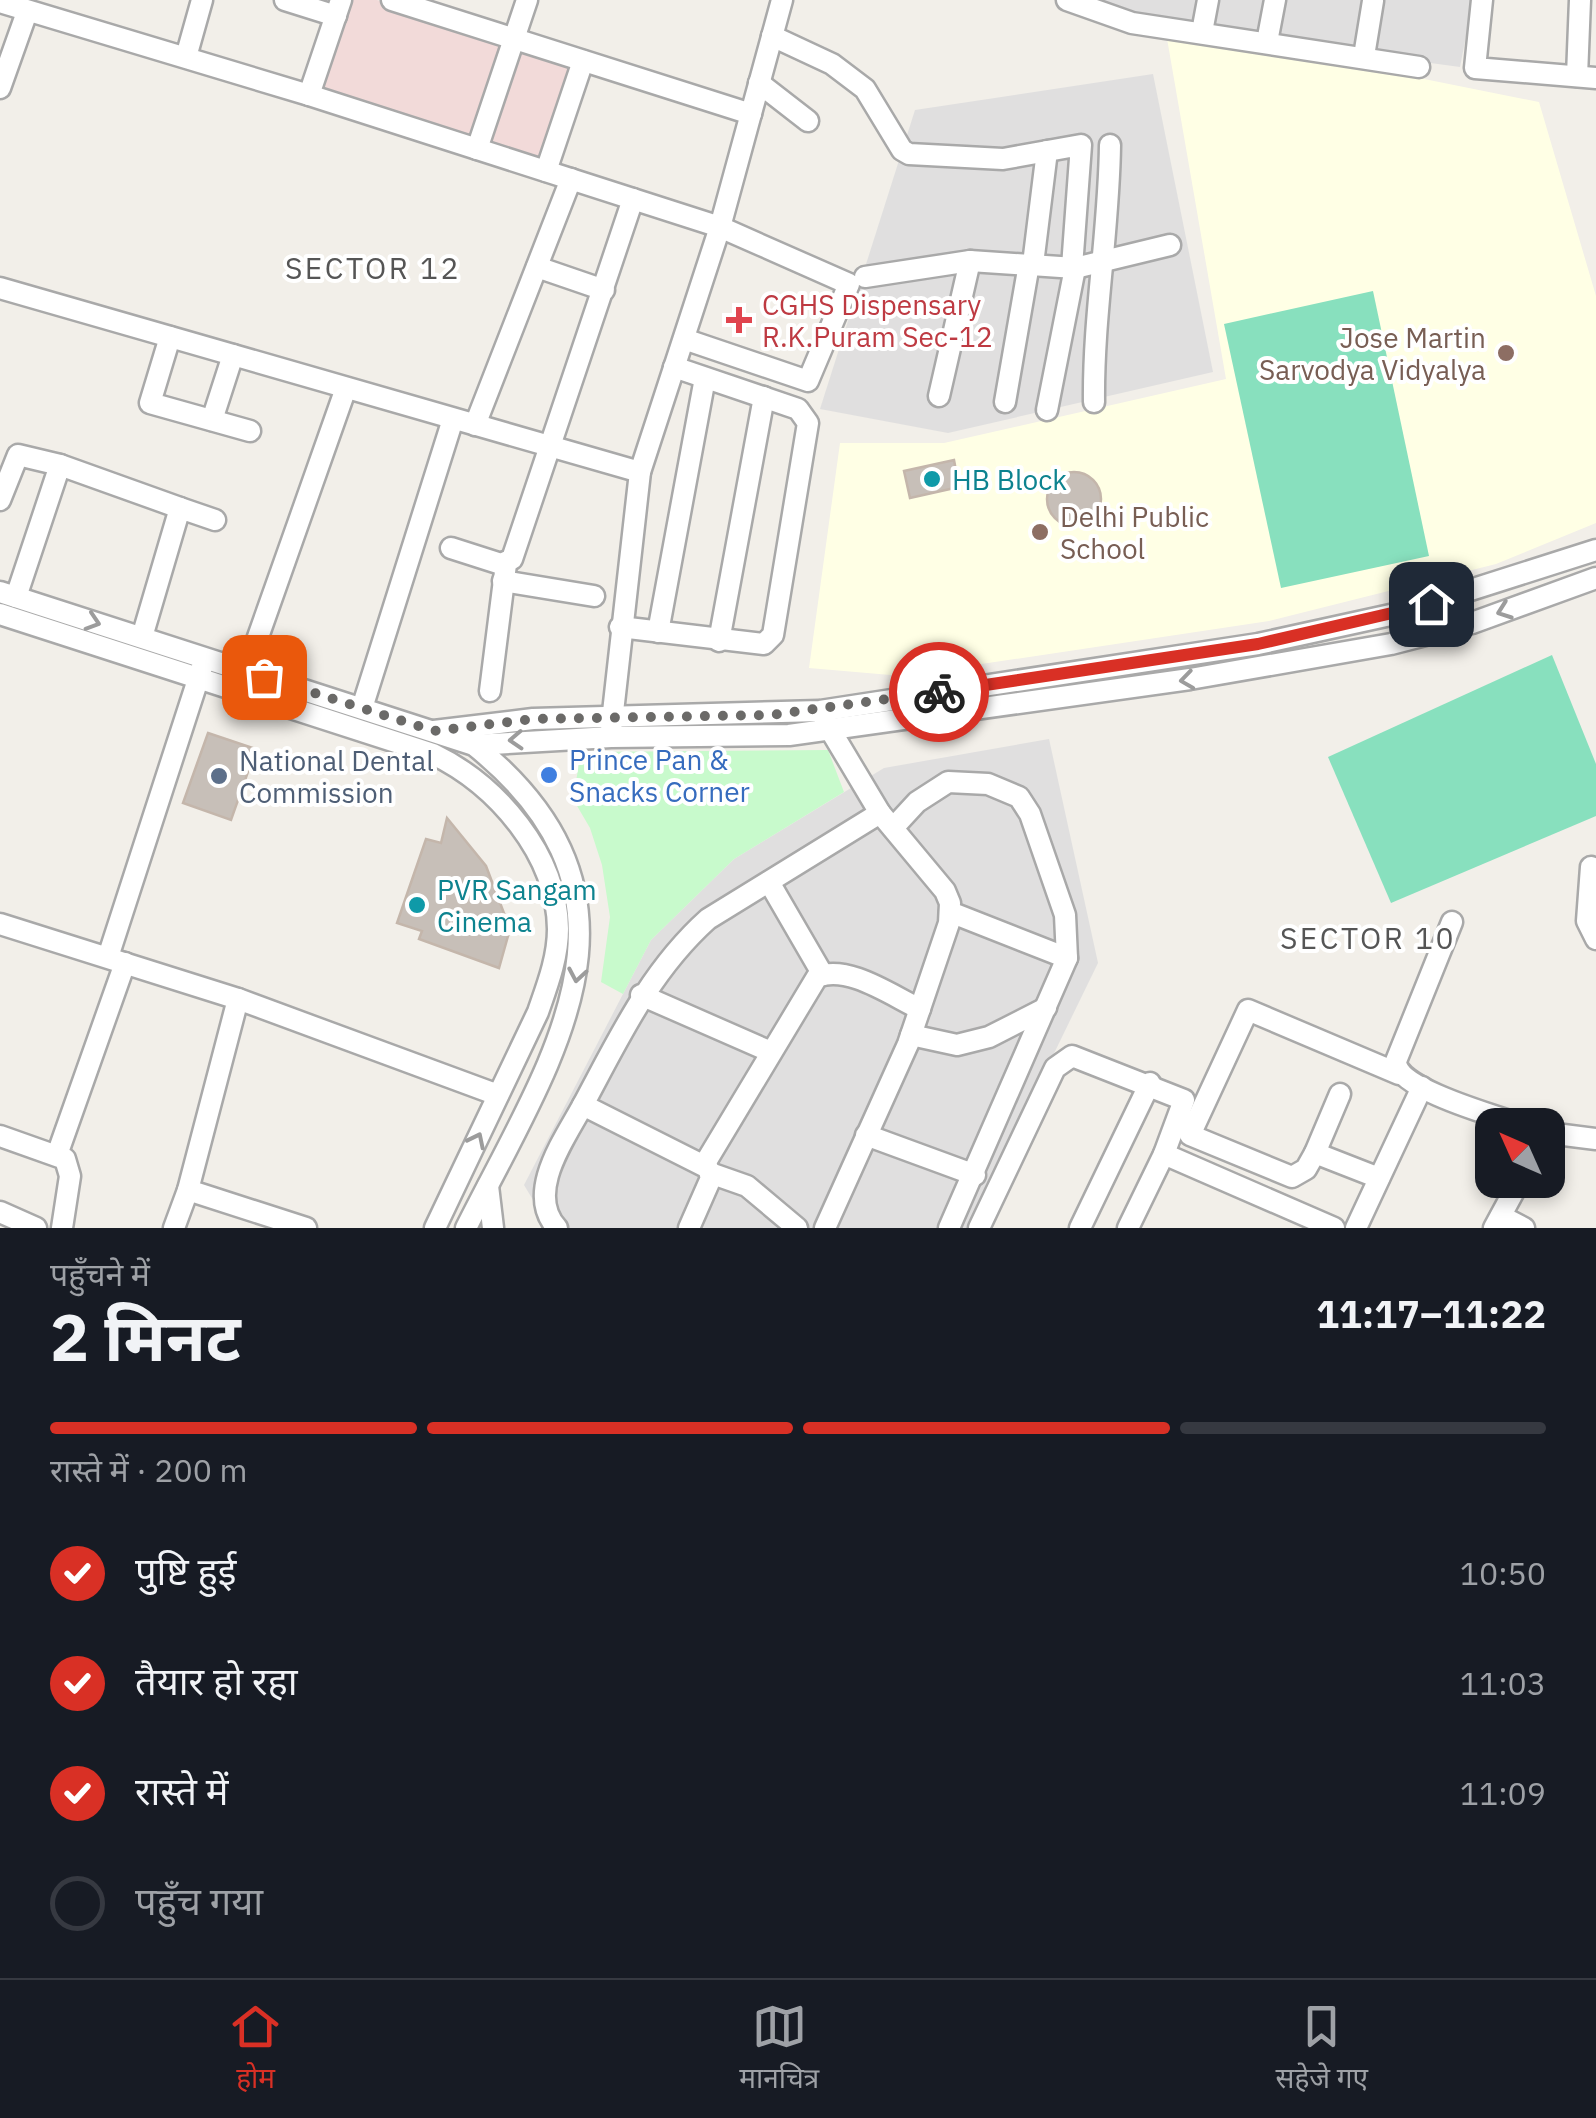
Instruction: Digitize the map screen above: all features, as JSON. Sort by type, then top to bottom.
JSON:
[{"type":"street","points":[[186,57],[202,0]]},
{"type":"street","points":[[286,0],[339,8],[309,94]]},
{"type":"street","points":[[392,0],[751,114]]},
{"type":"street","points":[[478,149],[527,0]]},
{"type":"street","points":[[610,728],[640,472],[720,227],[782,0]]},
{"type":"street","points":[[1067,0],[1120,9],[1202,32],[1419,67]]},
{"type":"street","points":[[1202,32],[1208,0]]},
{"type":"street","points":[[1268,42],[1275,0]]},
{"type":"street","points":[[1482,0],[1475,68],[1586,77],[1580,0]]},
{"type":"street","points":[[1364,56],[1373,1]]},
{"type":"street","points":[[0,2],[42,9],[720,227],[849,284],[808,381],[684,339]]},
{"type":"street","points":[[0,88],[42,9]]},
{"type":"street","points":[[772,36],[832,64],[865,89],[902,150],[909,154],[1003,160],[1081,145],[1074,268],[1047,410]]},
{"type":"street","points":[[546,171],[582,61]]},
{"type":"street","points":[[759,83],[808,121]]},
{"type":"street","points":[[1094,402],[1093,340],[1106,262],[1110,145]]},
{"type":"street","points":[[1004,402],[1048,152]]},
{"type":"street","points":[[475,425],[571,179]]},
{"type":"street","points":[[490,691],[504,572],[515,553],[553,445],[633,199]]},
{"type":"street","points":[[865,277],[970,260],[1074,268],[1170,246]]},
{"type":"street","points":[[940,396],[970,260]]},
{"type":"street","points":[[537,267],[604,290]]},
{"type":"street","points":[[0,288],[640,472]]},
{"type":"street","points":[[170,337],[150,403],[250,431]]},
{"type":"street","points":[[212,420],[233,355]]},
{"type":"street","points":[[620,627],[764,644],[772,635],[808,423],[798,409],[674,368]]},
{"type":"street","points":[[658,632],[705,378]]},
{"type":"street","points":[[246,671],[346,388]]},
{"type":"street","points":[[719,641],[764,397]]},
{"type":"street","points":[[362,708],[453,419]]},
{"type":"street","points":[[0,500],[18,456],[60,464],[215,520]]},
{"type":"street","points":[[60,464],[8,594],[142,637],[202,667],[456,765],[497,800],[534,849],[556,908],[555,954],[538,1012],[434,1228]]},
{"type":"street","points":[[142,637],[180,508]]},
{"type":"street","points":[[451,548],[504,572],[594,596]]},
{"type":"street","points":[[825,720],[1275,640],[1449,599],[1596,550]]},
{"type":"street","points":[[434,731],[486,722],[610,728],[825,720],[1325,657],[1472,623],[1596,578]]},
{"type":"street","points":[[0,614],[202,667],[246,671],[434,731],[474,745],[519,789],[550,830],[576,900],[581,952],[563,1030],[466,1228]]},
{"type":"street","points":[[57,1155],[202,667]]},
{"type":"street","points":[[825,720],[887,821],[945,892],[950,912],[911,1035],[825,1228]]},
{"type":"street","points":[[474,745],[610,728]]},
{"type":"street","points":[[557,1228],[544,1210],[542,1192],[582,1105],[642,995],[698,929],[768,882],[887,821],[948,782],[988,784],[1018,797],[1030,814],[1065,916],[1067,958],[949,1228]]},
{"type":"street","points":[[1590,867],[1587,921],[1596,938]]},
{"type":"street","points":[[768,882],[823,975]]},
{"type":"street","points":[[950,912],[1067,958]]},
{"type":"street","points":[[1399,1074],[1396,1060],[1452,922]]},
{"type":"street","points":[[0,925],[238,998],[498,1096]]},
{"type":"street","points":[[689,1228],[707,1169],[817,977],[849,976],[920,1010]]},
{"type":"street","points":[[642,995],[771,1052]]},
{"type":"street","points":[[174,1228],[188,1190],[238,998]]},
{"type":"street","points":[[911,1035],[956,1045],[989,1037],[1046,1008]]},
{"type":"street","points":[[1340,1094],[1306,1169],[1292,1176],[1190,1135],[1248,1010],[1477,1108]]},
{"type":"street","points":[[979,1228],[1054,1068],[1072,1056],[1150,1083],[1184,1100],[1164,1154],[1128,1228]]},
{"type":"street","points":[[1080,1228],[1150,1083]]},
{"type":"street","points":[[1356,1228],[1422,1087]]},
{"type":"street","points":[[582,1105],[748,1186],[797,1228]]},
{"type":"street","points":[[866,1135],[975,1174]]},
{"type":"street","points":[[0,1136],[57,1155],[70,1167],[62,1228]]},
{"type":"street","points":[[1565,1136],[1596,1139]]},
{"type":"street","points":[[1315,1153],[1379,1178]]},
{"type":"street","points":[[1164,1154],[1323,1226]]},
{"type":"street","points":[[488,1184],[492,1228]]},
{"type":"street","points":[[188,1190],[306,1228]]},
{"type":"street","points":[[1510,1198],[1497,1222],[1524,1228]]},
{"type":"street","points":[[4,1219],[36,1228]]},
{"type":"shaded area","points":[[344,0],[377,0],[576,64],[543,166],[315,92]]},
{"type":"shaded area","points":[[1067,0],[1473,0],[1460,67],[1202,32]]},
{"type":"shaded area","points":[[1165,27],[1539,102],[1596,296],[1596,523],[1496,564],[1269,621],[902,676],[809,668],[840,443],[944,443],[1226,379]]},
{"type":"shaded area","points":[[1153,74],[1213,372],[948,433],[820,409],[915,110]]},
{"type":"shaded area","points":[[1049,739],[1098,963],[969,1228],[550,1228],[524,1185],[651,940],[734,859],[884,768]]},
{"type":"green space","points":[[1373,291],[1429,556],[1281,588],[1224,324]]},
{"type":"green space","points":[[1552,655],[1596,764],[1596,816],[1391,903],[1328,757]]},
{"type":"green space","points":[[828,750],[844,792],[734,859],[651,940],[623,994],[601,982],[610,917],[602,865],[590,828],[573,799],[581,752]]},
{"type":"building","name":"HB Block","points":[[954,460],[959,487],[910,498],[904,471]]},
{"type":"building","points":[[1074,472],[1093,480],[1101,499],[1093,518],[1074,526],[1055,518],[1047,499],[1055,480]]},
{"type":"building","name":"National Dental Commission","points":[[208,733],[256,749],[231,820],[183,803]]},
{"type":"building","points":[[447,818],[486,866],[510,929],[499,968],[419,939],[422,931],[397,923],[426,839],[441,843]]},
{"type":"way so far","points":[[264,677],[434,731],[533,719],[771,715],[939,692]]},
{"type":"place","name":"CGHS Dispensary R.K.Puram Sec-12","points":[[739,320]]},
{"type":"place","name":"Jose Martin Sarvodya Vidyalya","points":[[1506,353]]},
{"type":"place","name":"HB Block","points":[[932,479]]},
{"type":"place","name":"Delhi Public School","points":[[1040,532]]},
{"type":"place","name":"Prince Pan & Snacks Corner","points":[[549,775]]},
{"type":"place","name":"National Dental Commission","points":[[219,776]]},
{"type":"place","name":"PVR Sangam Cinema","points":[[417,905]]},
{"type":"district","name":"SECTOR 12","points":[[373,267]]},
{"type":"district","name":"SECTOR 10","points":[[1368,937]]},
{"type":"route","points":[[939,692],[1258,644],[1431,604]]}]
